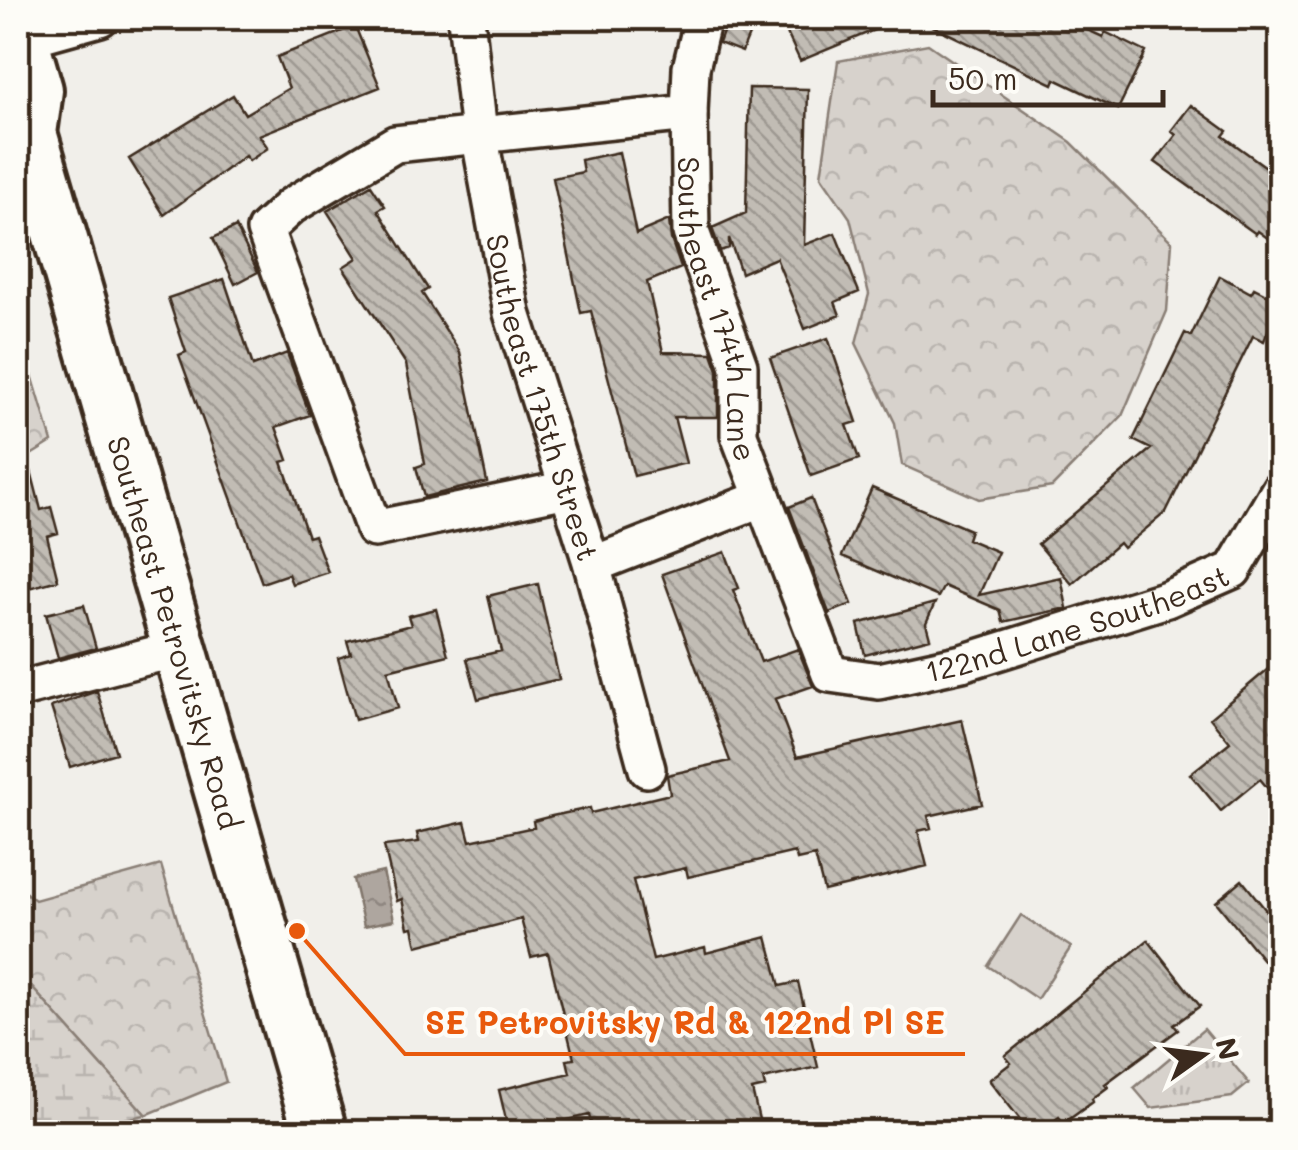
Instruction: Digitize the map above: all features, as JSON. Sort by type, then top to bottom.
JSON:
[{"type":"main road","name":"Southeast Petrovitsky Road","points":[[19,34],[36,90],[22,129],[180,648],[320,1132]]},
{"type":"street","points":[[19,34],[100,18]]},
{"type":"street","name":"Southeast 175th Street","points":[[466,18],[479,133],[512,313],[592,565],[647,769]]},
{"type":"street","name":"Southeast 174th Lane","points":[[703,18],[691,68],[690,232],[739,366],[739,435],[830,674]]},
{"type":"street","points":[[568,489],[374,529],[265,230],[291,206],[395,144],[689,114]]},
{"type":"street","name":"122nd Lane Southeast","points":[[830,674],[879,682],[962,663],[1167,600],[1232,570],[1280,490]]},
{"type":"street","name":"Southeast 174th Lane","points":[[592,565],[763,498]]},
{"type":"street","points":[[18,690],[180,648]]},
{"type":"green space","points":[[928,44],[1071,142],[1172,242],[1167,311],[1122,416],[1052,487],[979,499],[902,465],[895,423],[856,343],[869,294],[850,218],[821,176],[838,61]]},
{"type":"green space","points":[[18,328],[52,442],[18,463]]},
{"type":"green space","points":[[161,865],[226,1082],[146,1115],[18,972],[18,887],[35,900]]},
{"type":"green space","points":[[1021,915],[1071,947],[1037,999],[988,966]]},
{"type":"green space","points":[[18,972],[146,1115],[54,1132],[18,1132]]},
{"type":"green space","points":[[1204,1029],[1249,1083],[1232,1097],[1151,1108],[1134,1088]]},
{"type":"water","points":[[383,872],[394,920],[364,926],[353,879]]},
{"type":"building","points":[[728,18],[756,18],[742,52],[719,43]]},
{"type":"building","points":[[780,18],[903,18],[800,61]]},
{"type":"building","points":[[916,18],[1061,18],[1103,37],[1105,32],[1146,52],[1118,109],[1055,79],[1053,84]]},
{"type":"building","points":[[355,26],[380,87],[259,135],[268,148],[249,161],[245,156],[164,215],[129,159],[233,95],[245,114],[289,88],[277,57]]},
{"type":"building","points":[[749,88],[808,89],[804,245],[835,233],[859,292],[835,302],[840,315],[805,329],[776,258],[741,273],[729,238],[729,248],[720,251],[712,228],[746,213]]},
{"type":"building","points":[[1191,105],[1227,131],[1223,136],[1280,177],[1280,247],[1155,162],[1176,135],[1171,131]]},
{"type":"building","points":[[619,152],[636,234],[669,220],[681,268],[647,282],[663,352],[712,353],[718,370],[718,417],[674,417],[686,463],[634,476],[591,311],[581,313],[553,178],[583,172],[581,160]]},
{"type":"building","points":[[371,185],[385,206],[378,210],[428,289],[422,293],[460,352],[487,482],[424,497],[416,467],[425,464],[406,364],[343,267],[357,258],[327,211]]},
{"type":"building","points":[[236,227],[258,272],[235,284],[213,238]]},
{"type":"building","points":[[1220,276],[1251,293],[1254,288],[1280,301],[1264,341],[1253,336],[1166,512],[1123,548],[1119,543],[1072,584],[1038,544],[1151,449],[1133,440],[1185,333],[1191,336]]},
{"type":"building","points":[[224,279],[253,366],[287,353],[310,415],[276,427],[288,460],[282,462],[308,537],[314,535],[328,572],[292,584],[288,574],[262,583],[179,355],[186,352],[168,298]]},
{"type":"building","points":[[828,338],[857,422],[847,425],[859,459],[811,476],[770,358]]},
{"type":"building","points":[[26,451],[41,510],[51,507],[58,533],[47,536],[58,580],[18,591],[18,452]]},
{"type":"building","points":[[872,488],[970,530],[967,539],[998,552],[979,595],[1061,577],[1067,608],[1003,622],[1000,610],[944,586],[938,597],[842,556]]},
{"type":"building","points":[[811,498],[852,604],[829,613],[789,507]]},
{"type":"building","points":[[725,552],[739,588],[733,590],[761,662],[798,649],[813,686],[775,699],[797,757],[962,720],[982,804],[928,816],[931,828],[918,831],[927,866],[824,891],[815,856],[797,860],[795,852],[688,877],[686,868],[633,880],[653,960],[705,947],[706,953],[767,937],[780,986],[798,982],[818,1067],[763,1079],[765,1087],[752,1090],[762,1132],[593,1132],[589,1115],[542,1126],[544,1132],[509,1132],[499,1090],[570,1073],[567,1060],[574,1059],[548,953],[531,957],[521,919],[417,946],[413,927],[408,928],[402,899],[397,901],[384,846],[419,842],[417,833],[465,822],[470,841],[534,827],[533,821],[552,816],[590,808],[591,813],[670,794],[667,775],[730,761],[662,574]]},
{"type":"building","points":[[538,584],[559,679],[478,699],[467,659],[501,651],[488,596]]},
{"type":"building","points":[[935,603],[926,623],[930,638],[865,655],[858,624]]},
{"type":"building","points":[[84,605],[96,648],[58,658],[46,614]]},
{"type":"building","points":[[436,609],[448,655],[388,670],[398,708],[355,720],[338,658],[351,654],[347,641],[411,625],[408,616]]},
{"type":"building","points":[[1280,659],[1280,803],[1260,779],[1221,811],[1190,774],[1230,742],[1210,718]]},
{"type":"building","points":[[97,691],[116,753],[70,767],[51,707]]},
{"type":"building","points":[[1242,880],[1280,928],[1280,981],[1216,902]]},
{"type":"building","points":[[1148,940],[1200,1006],[1174,1025],[1178,1030],[1105,1084],[1108,1087],[1093,1102],[1064,1123],[1059,1117],[1040,1132],[1030,1132],[989,1080],[1011,1063],[1005,1056]]},
{"type":"place","name":"SE Petrovitsky Rd & 122nd Pl SE","points":[[297,931]]}]
